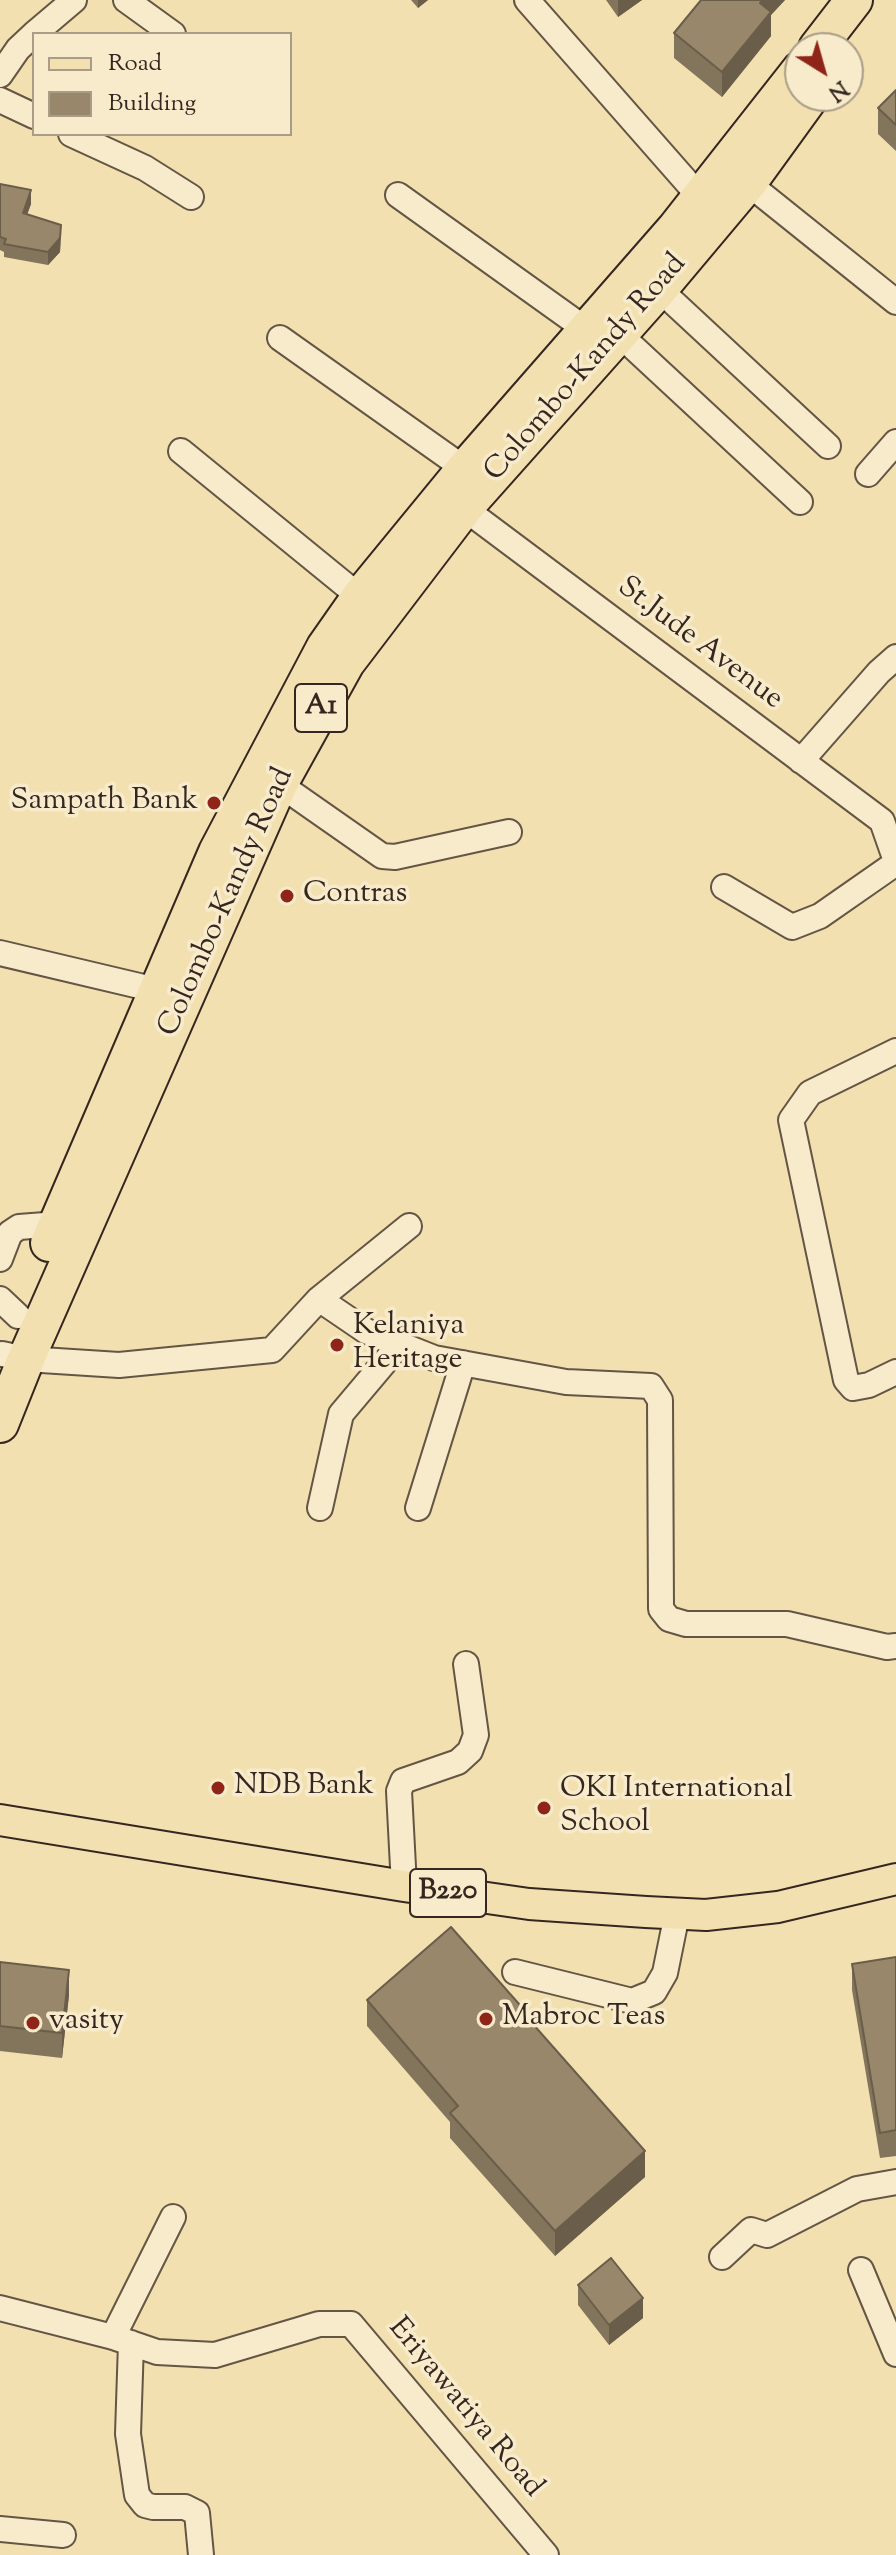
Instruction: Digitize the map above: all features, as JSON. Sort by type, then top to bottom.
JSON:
[{"type":"highway","points":[[829,32],[854,0]]},
{"type":"highway","points":[[858,32],[881,0]]},
{"type":"highway","name":"Colombo-Kandy Road","points":[[604,332],[659,289],[737,174],[784,96]]},
{"type":"highway","name":"Colombo-Kandy Road","points":[[9,1358],[171,993],[217,852],[325,647],[360,597],[604,332],[700,197],[737,174],[796,112]]},
{"type":"highway","name":"Colombo-Kandy Road","points":[[0,1424],[9,1358],[9,1308],[58,1224],[171,993],[279,784],[346,663],[458,490]]},
{"type":"main road","name":"B220","points":[[0,1820],[529,1904],[677,1914],[706,1915],[778,1907],[896,1879]]},
{"type":"street","points":[[0,75],[22,39],[74,0]]},
{"type":"street","points":[[126,0],[170,32]]},
{"type":"street","points":[[527,0],[700,197]]},
{"type":"street","points":[[0,100],[32,115]]},
{"type":"street","points":[[75,136],[145,168],[191,197]]},
{"type":"street","points":[[737,174],[896,302]]},
{"type":"street","points":[[398,195],[604,332],[800,502]]},
{"type":"street","points":[[659,289],[828,446]]},
{"type":"street","name":"St.Jude Avenue","points":[[280,338],[458,490],[801,761],[882,821],[896,862]]},
{"type":"street","points":[[868,474],[896,442]]},
{"type":"street","points":[[181,451],[360,597]]},
{"type":"street","points":[[801,761],[879,672],[896,657]]},
{"type":"street","points":[[279,784],[382,856],[395,857],[509,832]]},
{"type":"street","points":[[724,887],[792,927],[820,916],[896,862]]},
{"type":"street","points":[[0,953],[171,993]]},
{"type":"street","points":[[896,1051],[810,1093],[791,1120],[846,1380],[853,1388],[869,1385],[896,1372]]},
{"type":"street","points":[[0,1259],[10,1233],[19,1227],[58,1224]]},
{"type":"street","points":[[9,1358],[119,1365],[272,1350],[319,1299],[409,1226]]},
{"type":"street","points":[[319,1299],[366,1331],[434,1358],[566,1382],[651,1386],[660,1400],[661,1609],[669,1619],[686,1624],[787,1624],[887,1647],[896,1646]]},
{"type":"street","points":[[320,1508],[341,1414],[400,1344]]},
{"type":"street","points":[[418,1508],[463,1363]]},
{"type":"street","points":[[404,1886],[399,1791],[403,1781],[458,1762],[470,1751],[476,1735],[466,1664]]},
{"type":"street","points":[[515,1972],[632,2001],[654,1992],[665,1973],[677,1914]]},
{"type":"street","points":[[722,2257],[751,2230],[767,2235],[857,2189],[896,2182]]},
{"type":"street","points":[[173,2217],[122,2340],[128,2434],[137,2495],[145,2505],[185,2507],[197,2513],[201,2555]]},
{"type":"street","points":[[861,2270],[896,2354]]},
{"type":"street","name":"Eriyawatiya Road","points":[[0,2308],[157,2352],[215,2355],[319,2324],[351,2324],[546,2555]]},
{"type":"street","points":[[0,2529],[63,2535]]},
{"type":"building","points":[[701,0],[763,0],[760,3],[771,12],[722,72],[674,33]]},
{"type":"building","points":[[896,90],[896,125],[878,108]]},
{"type":"building","points":[[0,184],[31,190],[23,213],[61,225],[60,238],[48,252],[4,244],[6,239],[0,237]]},
{"type":"building","points":[[451,1927],[645,2151],[555,2231],[450,2113],[458,2106],[367,2000]]},
{"type":"building","points":[[896,1957],[896,2130],[880,2133],[852,1964]]},
{"type":"building","points":[[0,1962],[69,1970],[62,2033],[0,2026]]},
{"type":"building","points":[[611,2258],[643,2298],[609,2325],[578,2285]]},
{"type":"place","name":"Sampath Bank","points":[[214,803]]},
{"type":"place","name":"Contras","points":[[287,896]]},
{"type":"place","name":"Kelaniya Heritage","points":[[337,1345]]},
{"type":"place","name":"NDB Bank","points":[[218,1788]]},
{"type":"place","name":"OKI International School","points":[[544,1808]]},
{"type":"place","name":"Mabroc Teas","points":[[486,2019]]},
{"type":"place","name":"vasity","points":[[33,2023]]}]
